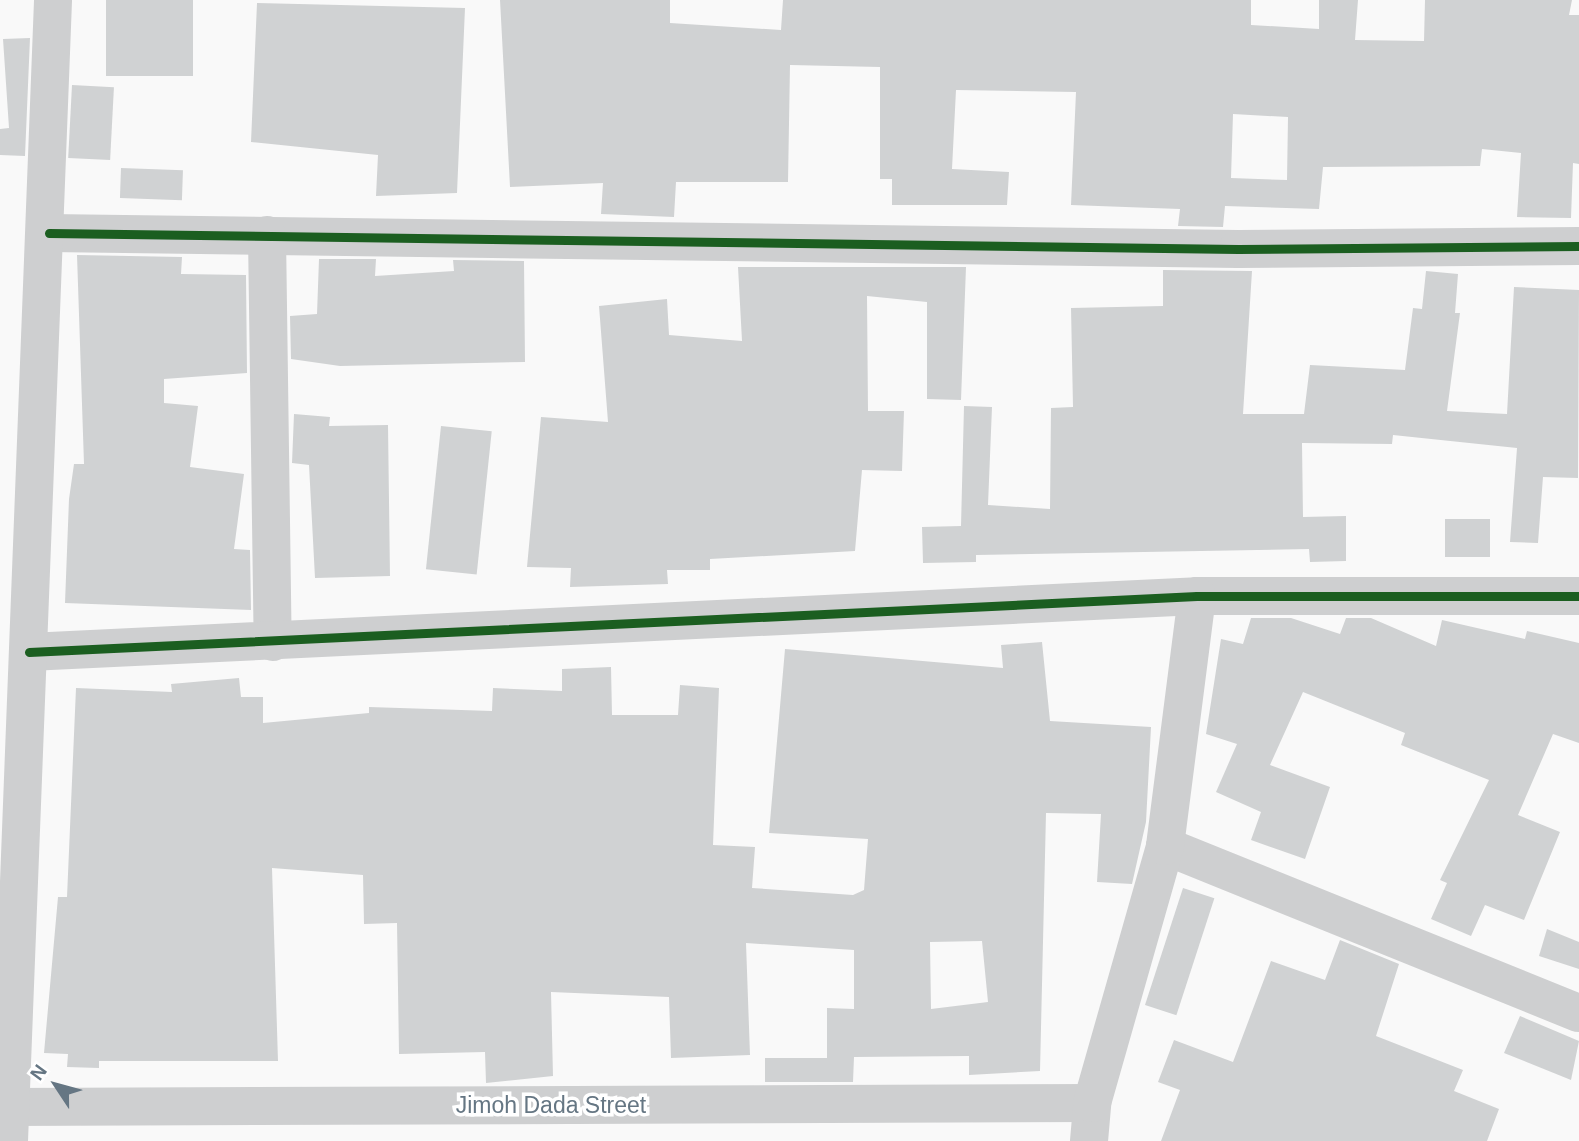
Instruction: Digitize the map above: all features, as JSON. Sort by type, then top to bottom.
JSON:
[{"type":"street","points":[[10,1124],[29,652],[13,605],[48,233],[53,0]]},
{"type":"street","points":[[48,233],[1238,249],[1579,246]]},
{"type":"street","points":[[267,235],[273,642]]},
{"type":"street","points":[[29,652],[1197,596],[1579,596]]},
{"type":"street","points":[[1089,1141],[1092,1103],[1165,846],[1197,596]]},
{"type":"street","points":[[1165,846],[1579,1013]]},
{"type":"street","name":"Jimoh Dada Street","points":[[10,1124],[1092,1103]]},
{"type":"building","points":[[106,0],[193,0],[193,76],[106,76]]},
{"type":"building","points":[[500,0],[670,0],[670,23],[781,30],[783,0],[1251,0],[1251,25],[1319,29],[1319,0],[1358,0],[1355,40],[1424,41],[1425,0],[1572,0],[1569,15],[1579,15],[1579,164],[1573,163],[1571,218],[1517,217],[1521,153],[1482,149],[1480,166],[1323,167],[1319,209],[1225,206],[1223,227],[1178,226],[1180,209],[1071,205],[1076,92],[956,90],[952,169],[1009,172],[1007,205],[892,205],[892,179],[880,179],[880,67],[790,65],[788,182],[676,182],[674,217],[601,214],[603,183],[510,187]],"holes":[[[1233,114],[1288,117],[1287,180],[1231,178]]]},
{"type":"building","points":[[257,3],[465,8],[457,193],[376,196],[378,155],[251,142]]},
{"type":"building","points":[[30,38],[25,156],[0,155],[0,129],[9,128],[3,39]]},
{"type":"building","points":[[72,85],[114,87],[110,160],[68,158]]},
{"type":"building","points":[[121,168],[183,170],[182,200],[120,198]]},
{"type":"building","points":[[77,255],[182,257],[181,274],[246,275],[247,373],[164,379],[164,403],[198,406],[190,467],[244,474],[234,549],[250,550],[251,610],[65,603],[69,499],[74,464],[84,464]]},
{"type":"building","points":[[319,259],[376,259],[375,276],[454,271],[453,260],[524,261],[525,362],[340,366],[291,359],[290,316],[317,314]]},
{"type":"building","points":[[738,267],[966,267],[961,400],[927,399],[927,302],[867,296],[868,411],[904,411],[902,471],[862,470],[855,551],[710,559],[710,570],[667,570],[668,584],[570,587],[571,568],[527,567],[541,417],[608,422],[599,306],[667,299],[669,335],[742,341]]},
{"type":"building","points":[[1163,270],[1252,271],[1243,414],[1304,414],[1310,365],[1405,370],[1413,308],[1422,309],[1426,271],[1458,274],[1455,313],[1460,313],[1447,411],[1507,414],[1514,287],[1579,290],[1578,478],[1543,477],[1538,543],[1510,542],[1517,448],[1393,435],[1392,444],[1302,443],[1303,517],[1346,516],[1346,561],[1310,562],[1309,549],[976,555],[976,562],[923,563],[922,527],[961,526],[964,406],[992,407],[988,505],[1050,509],[1051,408],[1073,407],[1071,308],[1163,306]]},
{"type":"building","points":[[294,414],[330,417],[329,426],[388,425],[390,576],[315,578],[309,465],[292,463]]},
{"type":"building","points":[[441,426],[492,431],[477,575],[426,569]]},
{"type":"building","points":[[1445,519],[1490,519],[1490,557],[1445,557]]},
{"type":"building","points":[[1251,618],[1291,618],[1340,634],[1346,618],[1371,618],[1436,646],[1442,620],[1525,639],[1527,631],[1579,643],[1579,743],[1553,734],[1518,815],[1560,832],[1524,920],[1485,905],[1471,936],[1431,919],[1447,883],[1440,880],[1489,780],[1401,745],[1405,733],[1303,692],[1270,765],[1330,787],[1305,859],[1251,840],[1261,812],[1216,792],[1237,744],[1206,734],[1221,639],[1243,644]]},
{"type":"building","points":[[1042,642],[1050,721],[1151,727],[1146,822],[1132,884],[1097,882],[1101,814],[1046,813],[1040,1071],[969,1075],[969,1056],[854,1057],[853,1082],[765,1082],[765,1058],[827,1058],[827,1008],[854,1009],[854,950],[746,943],[750,1055],[671,1058],[669,997],[551,992],[553,1076],[486,1083],[485,1052],[399,1054],[397,923],[364,924],[363,875],[272,868],[278,1061],[99,1061],[99,1068],[67,1067],[68,1054],[44,1053],[58,897],[67,897],[76,688],[172,692],[171,684],[239,678],[241,697],[263,697],[263,723],[369,713],[369,707],[492,711],[493,688],[562,691],[562,669],[611,667],[612,715],[678,715],[680,685],[719,688],[713,845],[755,847],[752,888],[853,895],[864,890],[868,839],[769,833],[785,649],[1003,668],[1001,645]],"holes":[[[982,941],[988,1002],[931,1009],[930,942]]]},
{"type":"building","points":[[1183,888],[1214,898],[1176,1015],[1145,1005]]},
{"type":"building","points":[[1547,929],[1579,942],[1579,969],[1539,956]]},
{"type":"building","points":[[1340,940],[1399,964],[1376,1036],[1463,1070],[1454,1091],[1499,1109],[1487,1141],[1161,1141],[1180,1090],[1158,1082],[1174,1040],[1233,1062],[1271,961],[1325,980]]},
{"type":"building","points":[[1520,1016],[1579,1041],[1571,1080],[1504,1053]]},
{"type":"cycle path","points":[[49,233],[1238,249],[1579,246]]},
{"type":"cycle path","points":[[29,652],[1197,596],[1579,596]]}]
